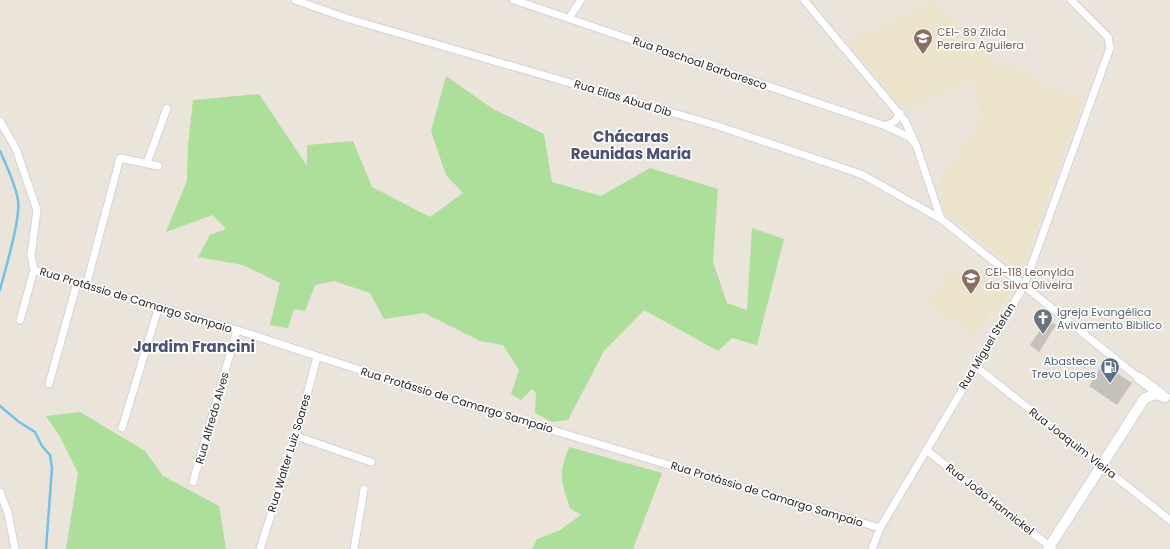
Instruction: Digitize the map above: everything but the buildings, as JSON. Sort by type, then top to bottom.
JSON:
[{"type":"street","name":"Rua Elias Abud Dib","points":[[295,0],[346,18],[715,126],[862,175],[941,219],[1139,378]]},
{"type":"street","name":"Rua Paschoal Barbaresco","points":[[514,0],[886,126],[908,137],[916,145]]},
{"type":"street","points":[[569,18],[581,0]]},
{"type":"street","points":[[804,0],[900,113],[916,145],[941,219]]},
{"type":"street","name":"Rua Miguel Stefan","points":[[872,549],[880,528],[975,366],[1024,286],[1110,48],[1108,37],[1071,0]]},
{"type":"street","points":[[147,163],[167,108]]},
{"type":"street","points":[[886,126],[894,121],[900,113]]},
{"type":"street","points":[[0,121],[16,149],[37,210],[31,255],[34,270],[20,320]]},
{"type":"street","points":[[86,286],[120,158],[158,166]]},
{"type":"street","name":"Rua Protássio de Camargo Sampaio","points":[[34,270],[237,330],[451,400],[880,528]]},
{"type":"street","points":[[49,384],[77,283]]},
{"type":"street","points":[[122,428],[159,306]]},
{"type":"street","name":"Rua Alfredo Alves","points":[[193,482],[237,330]]},
{"type":"street","name":"Rua Walter Luiz Soares","points":[[260,549],[296,436],[317,357]]},
{"type":"street","name":"Rua Joaquim Vieira","points":[[975,366],[1170,520]]},
{"type":"street","points":[[1139,378],[1144,388],[1144,399]]},
{"type":"street","points":[[1139,378],[1167,399]]},
{"type":"street","points":[[1050,548],[1144,399],[1155,394],[1167,399]]},
{"type":"street","points":[[296,436],[371,462]]},
{"type":"street","name":"Rua João Hannickel","points":[[926,450],[1050,548]]},
{"type":"street","points":[[354,549],[364,489]]},
{"type":"street","points":[[0,492],[8,513],[16,549]]},
{"type":"shaded area","points":[[933,1],[1001,68],[1015,65],[1046,86],[1082,100],[1022,268],[1018,270],[944,212],[938,184],[983,119],[972,80],[904,110],[849,41]]},
{"type":"shaded area","name":"CEI-118 Leonylda da Silva Oliveira","points":[[951,268],[976,287],[989,272],[1012,287],[998,311],[992,309],[973,337],[929,303]]},
{"type":"green space","points":[[446,76],[493,109],[544,134],[552,182],[601,196],[650,168],[718,189],[713,262],[727,303],[747,310],[752,228],[784,239],[757,345],[732,338],[718,351],[644,310],[604,351],[568,420],[552,422],[535,413],[536,393],[532,389],[521,400],[511,394],[519,370],[503,345],[480,341],[424,313],[384,319],[370,293],[334,281],[315,285],[305,311],[294,309],[288,328],[270,325],[280,283],[243,265],[198,257],[210,235],[226,229],[213,215],[166,232],[187,181],[188,146],[193,100],[259,94],[307,166],[307,145],[353,141],[372,187],[430,217],[463,193],[446,175],[431,131]]},
{"type":"green space","points":[[80,412],[145,451],[163,476],[219,506],[226,549],[66,549],[78,473],[59,435],[46,416]]},
{"type":"green space","points":[[569,447],[662,473],[633,549],[532,549],[537,539],[560,530],[581,515],[570,508],[564,491],[562,472]]},
{"type":"waterway","points":[[0,151],[15,187],[18,200],[15,231],[0,290]]},
{"type":"waterway","points":[[0,406],[19,422],[35,432],[42,446],[50,455],[52,468],[46,549]]},
{"type":"place","name":"CEI- 89 Zilda Pereira Aguilera","points":[[923,55]]},
{"type":"place","name":"CEI-118 Leonylda da Silva Oliveira","points":[[971,295]]},
{"type":"place","name":"Igreja Evangélica Avivamento Biblico","points":[[1043,335]]},
{"type":"place","name":"Abastece Trevo Lopes","points":[[1110,384]]},
{"type":"district","name":"Chácaras Reunidas Maria","points":[[631,146]]},
{"type":"district","name":"Jardim Francini","points":[[194,347]]}]
